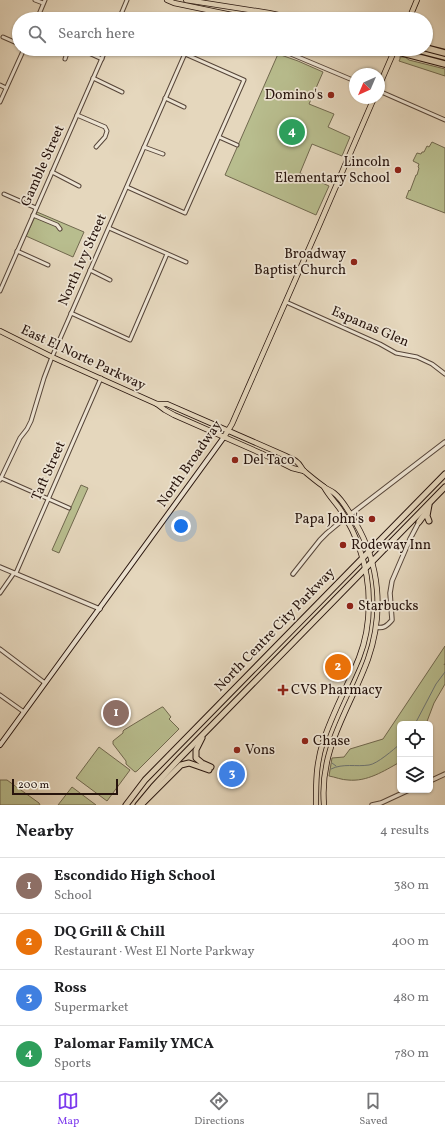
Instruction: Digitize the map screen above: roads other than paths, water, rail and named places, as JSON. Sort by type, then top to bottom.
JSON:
[{"type":"highway","points":[[433,50],[445,53]]},
{"type":"highway","points":[[416,56],[445,64]]},
{"type":"highway","name":"North Centre City Parkway","points":[[126,805],[145,780],[445,474]]},
{"type":"highway","name":"North Centre City Parkway","points":[[138,805],[207,730],[445,487]]},
{"type":"highway","points":[[429,504],[427,511],[429,521]]},
{"type":"highway","points":[[419,522],[427,511]]},
{"type":"highway","points":[[141,805],[181,765],[190,763],[210,768],[198,760],[195,754],[207,730]]},
{"type":"main road","points":[[167,0],[174,3],[217,12]]},
{"type":"main road","points":[[186,0],[263,12]]},
{"type":"main road","points":[[412,12],[418,0]]},
{"type":"main road","points":[[385,72],[392,56]]},
{"type":"main road","name":"North Broadway","points":[[0,745],[224,437],[286,302],[371,104]]},
{"type":"main road","name":"East El Norte Parkway","points":[[0,331],[52,357],[102,378],[157,404],[165,410],[292,468],[304,471]]},
{"type":"main road","name":"East El Norte Parkway","points":[[157,404],[167,404],[286,456],[296,462],[304,471],[323,486],[334,492],[351,514],[362,533],[369,551],[376,582],[378,596],[376,627],[368,659],[337,730],[330,750],[324,776],[324,805]]},
{"type":"main road","points":[[316,805],[317,765],[324,740],[359,657],[365,637],[369,604],[368,587],[363,558],[356,538],[340,510],[323,486]]},
{"type":"street","points":[[35,0],[44,2],[40,12]]},
{"type":"street","points":[[122,12],[127,0]]},
{"type":"street","points":[[3,37],[12,41]]},
{"type":"street","points":[[0,102],[21,56]]},
{"type":"street","points":[[95,56],[102,59]]},
{"type":"street","name":"Gamble Street","points":[[0,291],[103,56]]},
{"type":"street","name":"North Ivy Street","points":[[0,479],[20,438],[31,421],[52,357],[184,56]]},
{"type":"street","points":[[127,187],[185,213],[244,80],[190,56]]},
{"type":"street","points":[[296,56],[349,78]]},
{"type":"street","points":[[94,78],[122,92]]},
{"type":"street","points":[[0,85],[6,88]]},
{"type":"street","points":[[385,94],[445,120]]},
{"type":"street","points":[[165,98],[184,107]]},
{"type":"street","points":[[77,115],[105,127],[107,131],[105,137],[96,147]]},
{"type":"street","points":[[219,137],[237,144]]},
{"type":"street","points":[[144,147],[163,154]]},
{"type":"street","points":[[52,172],[79,186]]},
{"type":"street","points":[[4,194],[36,208]]},
{"type":"street","points":[[33,215],[57,225],[60,229]]},
{"type":"street","points":[[109,228],[186,262]]},
{"type":"street","points":[[17,251],[48,265]]},
{"type":"street","points":[[71,313],[130,340],[167,254]]},
{"type":"street","points":[[90,270],[110,280]]},
{"type":"street","name":"Espanas Glen","points":[[286,302],[380,344],[396,353],[417,357],[432,364],[445,374]]},
{"type":"street","name":"Taft Street","points":[[0,594],[15,573],[102,378]]},
{"type":"street","points":[[351,514],[445,442]]},
{"type":"street","points":[[0,479],[69,508]]},
{"type":"street","points":[[293,574],[321,539],[345,518]]},
{"type":"street","points":[[376,627],[381,628],[388,626],[392,620],[390,593],[392,581],[419,522]]},
{"type":"street","points":[[0,567],[100,609]]},
{"type":"street","points":[[0,649],[45,683]]},
{"type":"street","points":[[0,695],[24,712]]},
{"type":"street","points":[[433,780],[445,774]]},
{"type":"street","points":[[372,805],[402,793]]},
{"type":"waterway","points":[[417,721],[436,684],[445,672]]},
{"type":"waterway","points":[[331,769],[340,766],[364,766],[372,764],[397,746]]},
{"type":"waterway","points":[[332,763],[336,766]]},
{"type":"place","name":"Domino's","points":[[331,95]]},
{"type":"place","name":"Palomar Family YMCA","points":[[292,132]]},
{"type":"place","name":"Lincoln Elementary School","points":[[398,170]]},
{"type":"place","name":"Broadway Baptist Church","points":[[354,262]]},
{"type":"place","name":"Del Taco","points":[[235,460]]},
{"type":"place","name":"Papa John's","points":[[372,519]]},
{"type":"place","name":"Rodeway Inn","points":[[343,545]]},
{"type":"place","name":"Starbucks","points":[[350,606]]},
{"type":"place","name":"DQ Grill & Chill","points":[[338,667]]},
{"type":"place","name":"CVS Pharmacy","points":[[283,690]]},
{"type":"place","name":"Escondido High School","points":[[116,713]]},
{"type":"place","name":"Chase","points":[[305,741]]},
{"type":"place","name":"Vons","points":[[237,750]]},
{"type":"place","name":"Ross","points":[[232,774]]}]
